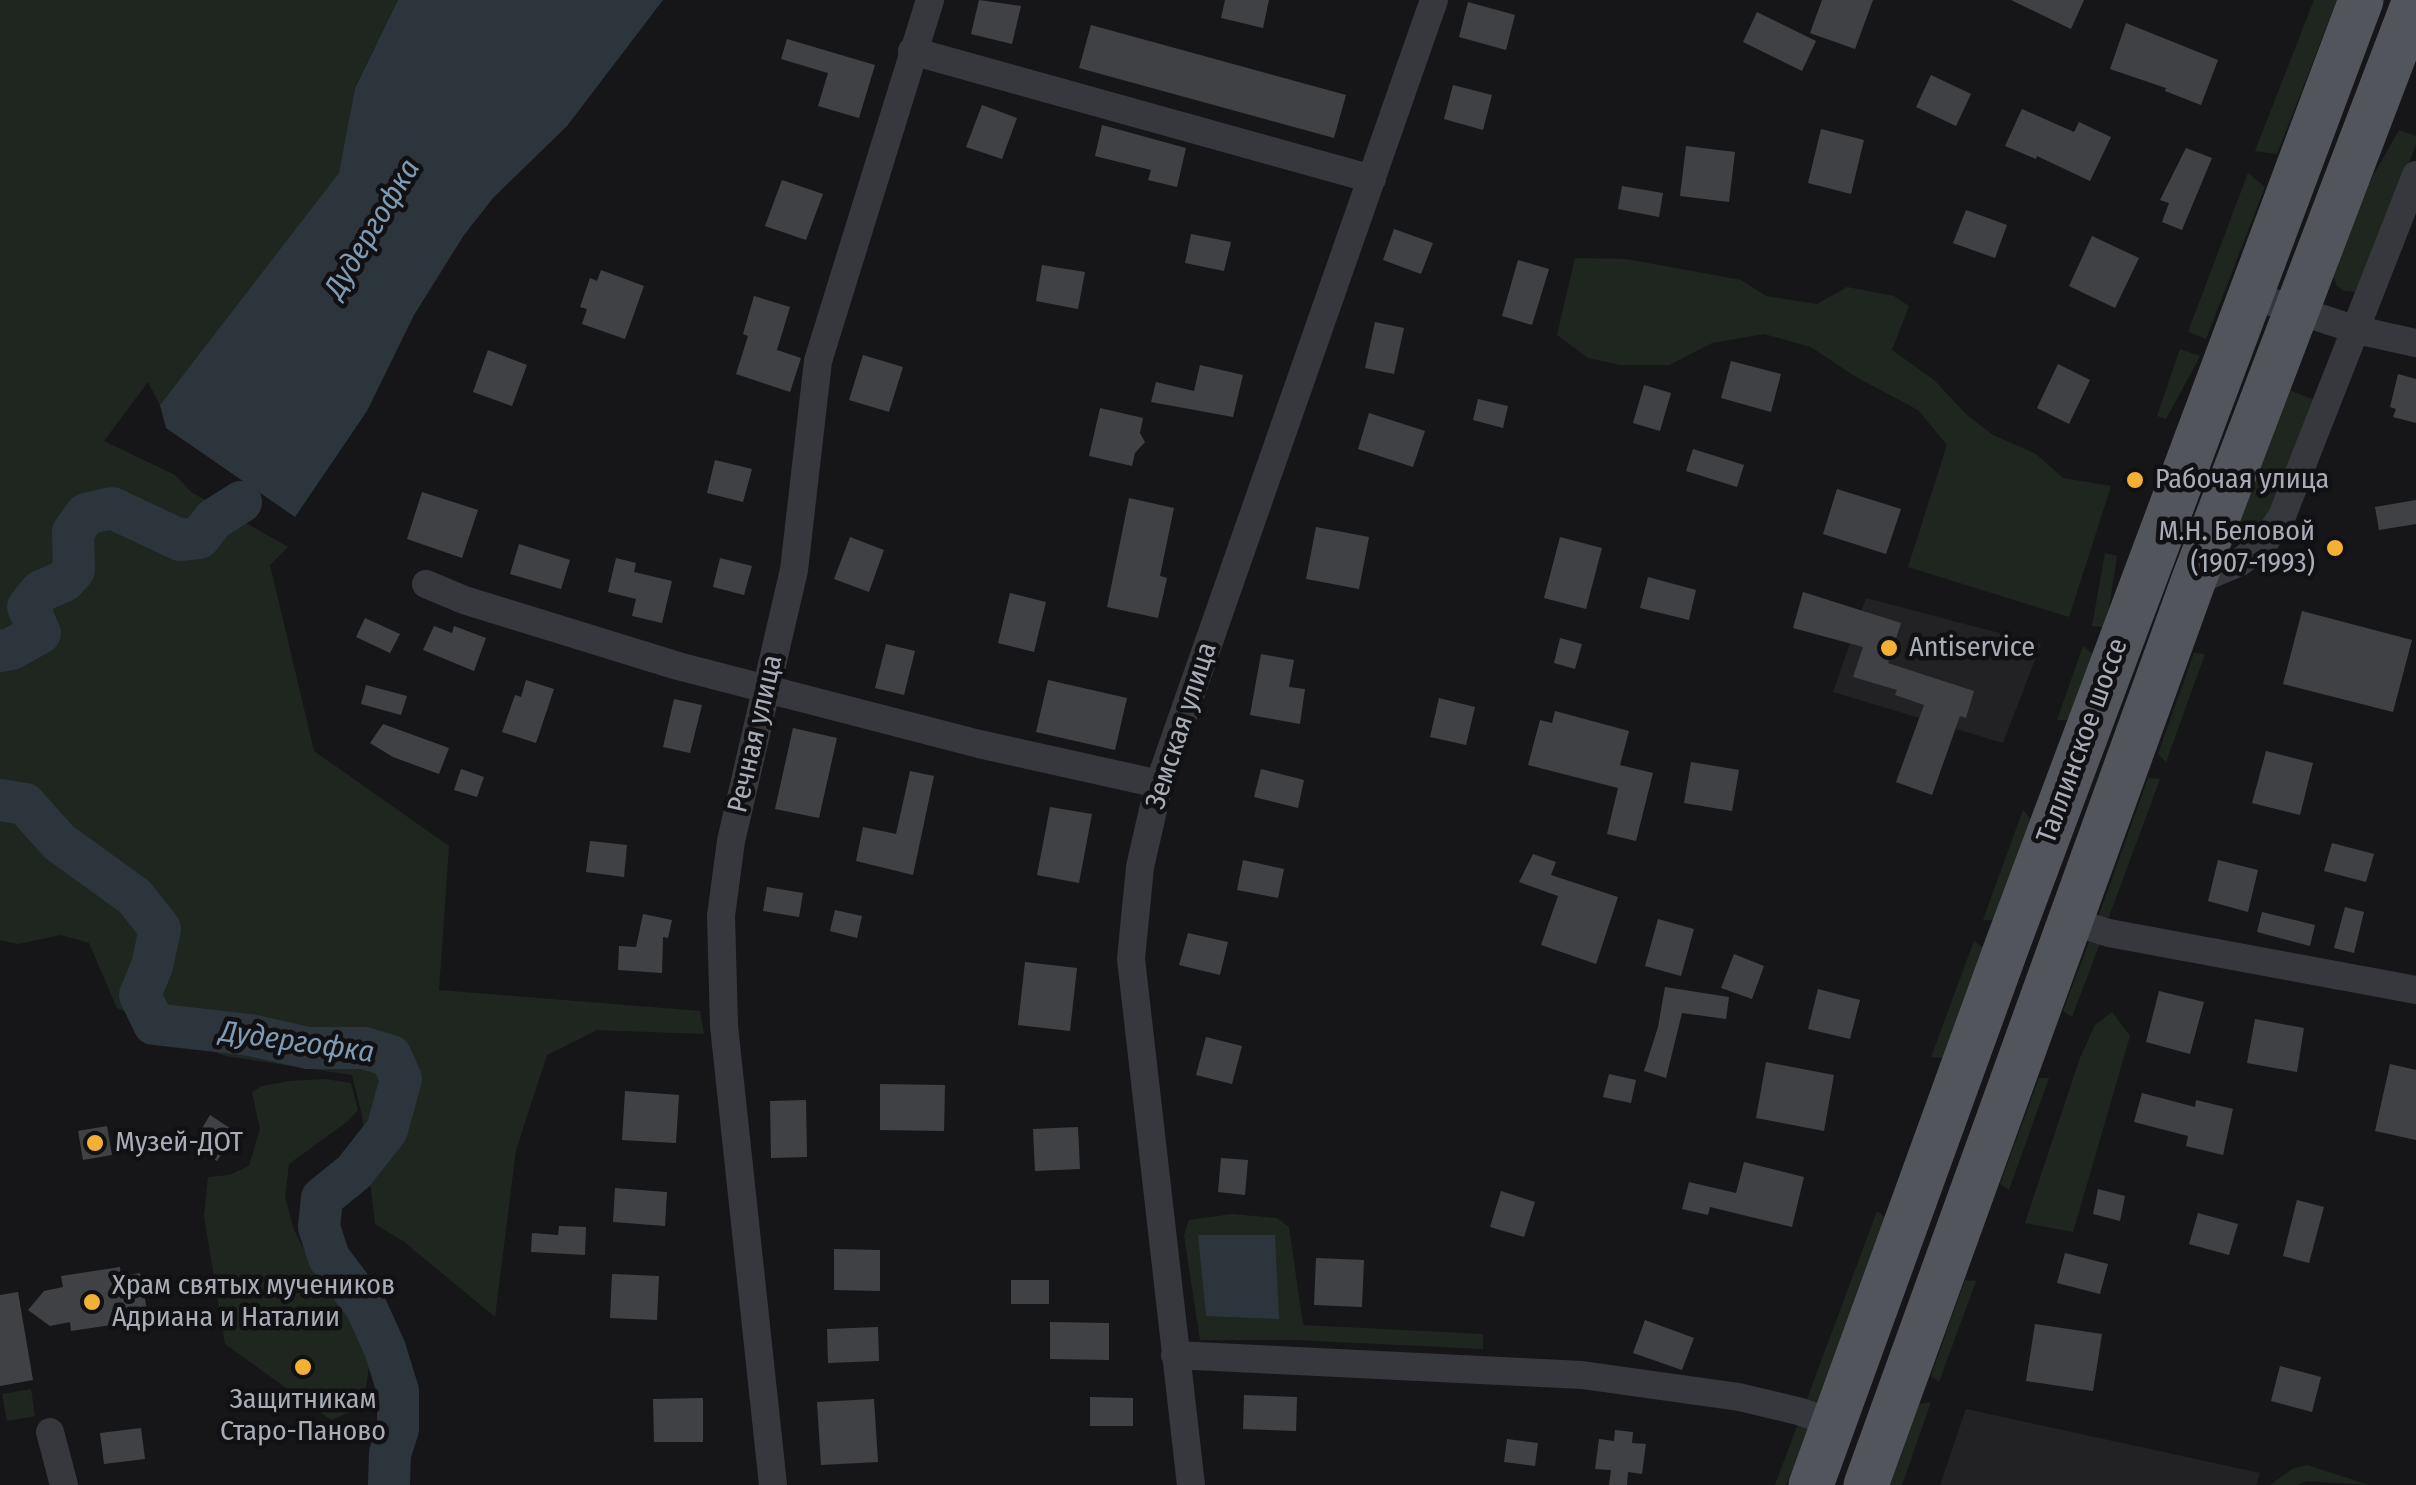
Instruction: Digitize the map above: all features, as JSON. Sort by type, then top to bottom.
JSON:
[{"type":"main road","name":"Таллинское шоссе","points":[[1811,1485],[2008,943],[2360,0]]},
{"type":"main road","name":"Таллинское шоссе","points":[[1866,1485],[2194,582],[2415,0]]},
{"type":"street","name":"Речная улица","points":[[773,1485],[721,994],[720,916],[731,841],[794,570],[818,361],[930,0]]},
{"type":"street","name":"Земская улица","points":[[1191,1485],[1132,959],[1134,908],[1159,784],[1434,0]]},
{"type":"street","points":[[912,50],[1372,179]]},
{"type":"street","points":[[2194,582],[2240,562],[2264,543],[2282,516],[2416,175]]},
{"type":"street","points":[[2250,295],[2297,313],[2416,344]]},
{"type":"street","points":[[426,584],[594,642],[979,744],[1159,784]]},
{"type":"street","points":[[2071,920],[2109,933],[2416,990]]},
{"type":"street","points":[[1175,1355],[1582,1374],[1739,1397],[1798,1410],[1834,1423]]},
{"type":"street","points":[[50,1432],[64,1485]]},
{"type":"shaded area","points":[[0,0],[398,0],[355,87],[340,173],[160,405],[148,382],[104,441],[175,475],[191,492],[288,547],[270,565],[314,751],[449,846],[439,990],[700,1011],[704,1034],[597,1030],[547,1055],[516,1150],[495,1317],[403,1241],[375,1224],[362,1115],[352,1075],[225,1056],[117,1008],[89,943],[61,935],[18,944],[0,940]]},
{"type":"shaded area","points":[[2314,0],[2337,0],[2277,154],[2255,151]]},
{"type":"shaded area","points":[[2399,130],[2416,136],[2416,144],[2363,286],[2355,292],[2344,291],[2336,285],[2334,276],[2364,192]]},
{"type":"shaded area","points":[[2248,173],[2265,187],[2206,339],[2188,332]]},
{"type":"shaded area","points":[[1575,258],[1626,259],[1741,280],[1766,296],[1817,304],[1847,287],[1894,296],[1909,306],[1892,350],[1934,380],[1968,416],[1993,435],[2036,454],[2063,478],[2111,486],[2069,617],[1908,567],[1947,445],[1918,410],[1856,377],[1811,347],[1764,334],[1712,343],[1669,365],[1620,365],[1588,358],[1557,335]]},
{"type":"shaded area","points":[[2180,349],[2200,356],[2166,419],[2157,416]]},
{"type":"shaded area","points":[[2289,390],[2317,401],[2272,511],[2248,543],[2241,543],[2235,533]]},
{"type":"shaded area","points":[[2105,553],[2117,556],[2108,614],[2103,627],[2092,626]]},
{"type":"shaded area","points":[[1866,598],[2041,644],[2003,743],[1833,692]]},
{"type":"shaded area","points":[[2083,646],[2094,655],[2069,720],[2057,720]]},
{"type":"shaded area","points":[[2194,653],[2205,654],[2166,762],[2158,754]]},
{"type":"shaded area","points":[[2148,778],[2160,779],[2107,922],[2099,915]]},
{"type":"shaded area","points":[[2023,810],[2032,821],[1995,920],[1983,920]]},
{"type":"shaded area","points":[[1974,941],[1985,949],[1944,1058],[1931,1057]]},
{"type":"shaded area","points":[[2089,942],[2100,943],[2072,1017],[2063,1011]]},
{"type":"shaded area","points":[[2112,1012],[2130,1036],[2073,1232],[2025,1223],[2080,1058],[2095,1025]]},
{"type":"shaded area","points":[[2039,1078],[2049,1078],[2009,1190],[2000,1184]]},
{"type":"shaded area","points":[[325,1079],[351,1083],[358,1110],[289,1164],[285,1197],[294,1230],[310,1261],[354,1306],[366,1331],[370,1361],[365,1392],[350,1412],[331,1420],[225,1344],[204,1216],[208,1177],[229,1175],[249,1166],[260,1129],[252,1092],[290,1081]]},
{"type":"shaded area","points":[[1877,1211],[1886,1218],[1817,1402],[1806,1402]]},
{"type":"shaded area","points":[[1232,1214],[1277,1218],[1289,1227],[1303,1325],[1483,1334],[1483,1349],[1296,1340],[1200,1340],[1184,1235],[1189,1220]]},
{"type":"shaded area","points":[[1965,1280],[1976,1281],[1939,1382],[1931,1376]]},
{"type":"shaded area","points":[[31,1389],[35,1416],[7,1421],[2,1394]]},
{"type":"shaded area","points":[[1931,1402],[1902,1485],[1890,1485],[1919,1404]]},
{"type":"shaded area","points":[[1966,1409],[2260,1473],[2256,1485],[1940,1485]]},
{"type":"shaded area","points":[[1799,1421],[1808,1429],[1786,1485],[1775,1485]]},
{"type":"shaded area","points":[[2307,1465],[2369,1485],[2307,1481],[2270,1485],[2292,1469]]},
{"type":"water","points":[[398,0],[663,0],[567,126],[493,198],[464,235],[414,315],[367,411],[295,517],[166,428],[160,405],[339,173],[355,88]]},
{"type":"water","points":[[1198,1235],[1275,1235],[1279,1319],[1206,1316]]},
{"type":"building","points":[[979,0],[1021,6],[1012,44],[971,34]]},
{"type":"building","points":[[1225,0],[1269,0],[1263,28],[1221,18]]},
{"type":"building","points":[[1822,0],[1873,0],[1855,49],[1810,33]]},
{"type":"building","points":[[2011,0],[2084,0],[2071,29]]},
{"type":"building","points":[[1468,2],[1515,15],[1506,50],[1459,37]]},
{"type":"building","points":[[1757,12],[1816,41],[1802,71],[1743,42]]},
{"type":"building","points":[[2126,23],[2218,60],[2201,105],[2110,69]]},
{"type":"building","points":[[1091,25],[1346,95],[1334,138],[1079,68]]},
{"type":"building","points":[[787,39],[875,65],[859,118],[818,106],[828,73],[781,59]]},
{"type":"building","points":[[1931,75],[1971,94],[1956,126],[1916,107]]},
{"type":"building","points":[[1453,85],[1492,95],[1483,130],[1444,119]]},
{"type":"building","points":[[982,105],[1017,118],[1002,159],[966,147]]},
{"type":"building","points":[[2022,109],[2074,132],[2079,122],[2111,137],[2090,181],[2005,146]]},
{"type":"building","points":[[1102,125],[1186,148],[1177,187],[1148,180],[1151,170],[1095,156]]},
{"type":"building","points":[[1821,129],[1864,140],[1851,194],[1808,183]]},
{"type":"building","points":[[1686,146],[1735,152],[1729,202],[1680,196]]},
{"type":"building","points":[[2186,148],[2212,158],[2182,230],[2162,222],[2169,203],[2160,200]]},
{"type":"building","points":[[782,180],[823,194],[806,240],[765,226]]},
{"type":"building","points":[[1622,186],[1663,193],[1659,217],[1618,209]]},
{"type":"building","points":[[1966,210],[2007,225],[1995,258],[1953,243]]},
{"type":"building","points":[[1394,229],[1433,243],[1421,274],[1383,260]]},
{"type":"building","points":[[1191,234],[1231,242],[1224,271],[1185,263]]},
{"type":"building","points":[[2092,236],[2139,258],[2115,308],[2069,286]]},
{"type":"building","points":[[1518,260],[1549,269],[1532,325],[1502,316]]},
{"type":"building","points":[[1042,265],[1085,272],[1078,309],[1036,301]]},
{"type":"building","points":[[601,270],[644,286],[625,339],[582,324],[587,309],[580,307],[590,278],[597,281]]},
{"type":"building","points":[[754,296],[790,307],[777,350],[801,358],[790,392],[736,374],[748,336],[743,334]]},
{"type":"building","points":[[1375,322],[1404,328],[1394,374],[1365,368]]},
{"type":"building","points":[[488,350],[527,365],[512,406],[473,392]]},
{"type":"building","points":[[863,355],[903,367],[889,412],[849,400]]},
{"type":"building","points":[[1731,361],[1781,374],[1771,412],[1721,398]]},
{"type":"building","points":[[2058,364],[2090,380],[2069,424],[2037,408]]},
{"type":"building","points":[[1200,365],[1243,375],[1233,417],[1151,402],[1156,382],[1194,391]]},
{"type":"building","points":[[2398,374],[2416,379],[2416,423],[2393,417],[2396,409],[2390,407]]},
{"type":"building","points":[[1644,385],[1671,393],[1660,431],[1633,423]]},
{"type":"building","points":[[1478,399],[1508,406],[1503,428],[1473,420]]},
{"type":"building","points":[[1100,408],[1143,418],[1140,433],[1145,442],[1135,453],[1132,466],[1089,456]]},
{"type":"building","points":[[1369,413],[1425,431],[1413,467],[1358,449]]},
{"type":"building","points":[[1693,449],[1744,465],[1737,487],[1686,471]]},
{"type":"building","points":[[715,460],[752,469],[743,502],[707,493]]},
{"type":"building","points":[[1837,489],[1901,509],[1886,554],[1823,534]]},
{"type":"building","points":[[422,492],[478,510],[462,558],[407,539]]},
{"type":"building","points":[[1129,498],[1174,508],[1160,576],[1167,578],[1158,618],[1107,607]]},
{"type":"building","points":[[2416,500],[2416,524],[2379,530],[2375,507]]},
{"type":"building","points":[[1316,527],[1369,537],[1359,589],[1306,579]]},
{"type":"building","points":[[850,537],[884,550],[869,592],[834,579]]},
{"type":"building","points":[[1560,537],[1602,548],[1586,609],[1544,598]]},
{"type":"building","points":[[519,544],[570,560],[561,589],[510,574]]},
{"type":"building","points":[[616,558],[636,563],[634,572],[672,581],[662,623],[632,616],[636,599],[608,592]]},
{"type":"building","points":[[720,558],[752,566],[744,595],[713,587]]},
{"type":"building","points":[[1648,577],[1696,590],[1689,620],[1640,608]]},
{"type":"building","points":[[1803,592],[1901,623],[1888,663],[1974,691],[1966,718],[1960,716],[1932,795],[1896,782],[1924,705],[1895,695],[1897,690],[1853,677],[1863,647],[1793,628]]},
{"type":"building","points":[[1010,593],[1046,602],[1034,652],[998,643]]},
{"type":"building","points":[[2302,611],[2412,640],[2393,712],[2283,684]]},
{"type":"building","points":[[365,618],[400,634],[390,653],[356,637]]},
{"type":"building","points":[[434,626],[452,633],[454,626],[486,638],[474,671],[423,650]]},
{"type":"building","points":[[1560,638],[1582,644],[1575,669],[1554,663]]},
{"type":"building","points":[[886,644],[915,651],[904,695],[875,688]]},
{"type":"building","points":[[1261,654],[1294,660],[1289,687],[1305,689],[1300,724],[1250,715]]},
{"type":"building","points":[[526,680],[554,689],[536,743],[502,732],[515,695],[521,697]]},
{"type":"building","points":[[1048,680],[1127,698],[1115,750],[1036,732]]},
{"type":"building","points":[[366,685],[407,696],[401,715],[361,704]]},
{"type":"building","points":[[1439,698],[1475,707],[1466,745],[1430,737]]},
{"type":"building","points":[[674,699],[702,705],[690,753],[663,747]]},
{"type":"building","points":[[1555,711],[1629,731],[1620,765],[1653,773],[1636,841],[1607,834],[1618,788],[1528,765],[1540,720],[1552,723]]},
{"type":"building","points":[[383,724],[449,748],[439,774],[393,757],[370,743]]},
{"type":"building","points":[[793,728],[837,738],[819,818],[775,809]]},
{"type":"building","points":[[2266,751],[2313,763],[2300,815],[2252,803]]},
{"type":"building","points":[[1691,762],[1739,770],[1732,811],[1684,803]]},
{"type":"building","points":[[461,769],[484,777],[477,797],[454,790]]},
{"type":"building","points":[[1261,769],[1304,780],[1298,808],[1254,797]]},
{"type":"building","points":[[910,771],[934,776],[913,875],[856,861],[863,827],[896,834]]},
{"type":"building","points":[[1050,807],[1092,814],[1079,883],[1037,875]]},
{"type":"building","points":[[590,841],[627,845],[624,877],[586,872]]},
{"type":"building","points":[[2332,843],[2374,854],[2366,882],[2324,871]]},
{"type":"building","points":[[1533,854],[1556,862],[1551,875],[1618,897],[1596,964],[1541,945],[1558,896],[1519,882]]},
{"type":"building","points":[[1243,860],[1284,869],[1278,898],[1237,890]]},
{"type":"building","points":[[2218,860],[2258,870],[2248,912],[2208,901]]},
{"type":"building","points":[[767,887],[803,893],[799,917],[763,911]]},
{"type":"building","points":[[2345,907],[2364,912],[2354,953],[2334,948]]},
{"type":"building","points":[[835,910],[862,916],[857,938],[830,931]]},
{"type":"building","points":[[2262,912],[2315,925],[2310,946],[2257,932]]},
{"type":"building","points":[[643,914],[672,920],[668,938],[663,937],[662,973],[618,970],[619,946],[636,947]]},
{"type":"building","points":[[1658,919],[1694,929],[1681,976],[1645,966]]},
{"type":"building","points":[[1188,933],[1228,942],[1220,975],[1179,965]]},
{"type":"building","points":[[1734,954],[1764,966],[1752,999],[1721,988]]},
{"type":"building","points":[[1025,962],[1077,968],[1070,1031],[1018,1025]]},
{"type":"building","points":[[1665,987],[1729,997],[1726,1019],[1682,1013],[1666,1078],[1644,1071]]},
{"type":"building","points":[[1818,989],[1860,1000],[1850,1039],[1808,1029]]},
{"type":"building","points":[[2159,991],[2204,1002],[2190,1054],[2146,1042]]},
{"type":"building","points":[[2255,1019],[2304,1028],[2297,1072],[2247,1063]]},
{"type":"building","points":[[1206,1037],[1242,1046],[1232,1084],[1196,1075]]},
{"type":"building","points":[[1766,1062],[1834,1075],[1824,1131],[1756,1118]]},
{"type":"building","points":[[2390,1064],[2416,1070],[2416,1140],[2375,1131]]},
{"type":"building","points":[[1609,1074],[1636,1080],[1631,1103],[1603,1097]]},
{"type":"building","points":[[880,1084],[945,1085],[944,1131],[880,1130]]},
{"type":"building","points":[[625,1091],[679,1095],[676,1143],[622,1140]]},
{"type":"building","points":[[2142,1093],[2195,1107],[2196,1100],[2233,1109],[2223,1155],[2186,1146],[2188,1136],[2134,1122]]},
{"type":"building","points":[[806,1100],[807,1157],[771,1158],[770,1101]]},
{"type":"building","points":[[210,1115],[236,1132],[217,1161],[192,1145]]},
{"type":"building","name":"Музей-ДОТ","points":[[107,1126],[112,1155],[83,1160],[78,1131]]},
{"type":"building","points":[[1078,1127],[1080,1169],[1035,1171],[1033,1129]]},
{"type":"building","points":[[1221,1158],[1248,1160],[1245,1195],[1218,1192]]},
{"type":"building","points":[[1744,1162],[1804,1177],[1792,1227],[1710,1207],[1708,1215],[1682,1209],[1689,1182],[1736,1193]]},
{"type":"building","points":[[615,1188],[667,1192],[665,1226],[613,1222]]},
{"type":"building","points":[[2098,1189],[2125,1196],[2120,1221],[2093,1214]]},
{"type":"building","points":[[1501,1191],[1535,1202],[1524,1237],[1490,1227]]},
{"type":"building","points":[[2297,1200],[2324,1207],[2309,1263],[2283,1256]]},
{"type":"building","points":[[2198,1213],[2238,1224],[2229,1255],[2189,1244]]},
{"type":"building","points":[[559,1226],[586,1227],[585,1255],[531,1252],[532,1233],[558,1235]]},
{"type":"building","points":[[834,1249],[880,1250],[880,1291],[834,1290]]},
{"type":"building","points":[[2065,1253],[2108,1264],[2100,1294],[2057,1283]]},
{"type":"building","points":[[1316,1258],[1364,1260],[1362,1307],[1314,1305]]},
{"type":"building","name":"Храм святых мучеников Адриана и Наталии","points":[[120,1267],[121,1276],[140,1273],[147,1310],[129,1313],[131,1322],[71,1331],[70,1322],[50,1326],[28,1310],[44,1291],[63,1287],[61,1276]]},
{"type":"building","points":[[612,1274],[659,1276],[657,1320],[610,1318]]},
{"type":"building","points":[[1011,1280],[1049,1280],[1049,1304],[1011,1304]]},
{"type":"building","points":[[18,1292],[33,1380],[0,1386],[0,1295]]},
{"type":"building","points":[[1645,1320],[1694,1338],[1682,1370],[1633,1353]]},
{"type":"building","points":[[1050,1322],[1109,1323],[1109,1360],[1050,1359]]},
{"type":"building","points":[[2035,1324],[2102,1334],[2093,1391],[2026,1381]]},
{"type":"building","points":[[878,1327],[879,1361],[828,1363],[827,1329]]},
{"type":"building","points":[[2280,1366],[2321,1377],[2312,1412],[2271,1401]]},
{"type":"building","points":[[1244,1395],[1297,1397],[1296,1431],[1243,1429]]},
{"type":"building","points":[[1090,1397],[1133,1398],[1133,1426],[1090,1426]]},
{"type":"building","points":[[703,1398],[703,1442],[654,1442],[653,1399]]},
{"type":"building","points":[[874,1399],[878,1462],[821,1465],[817,1402]]},
{"type":"building","points":[[141,1428],[145,1459],[104,1464],[100,1433]]},
{"type":"building","points":[[1615,1430],[1633,1432],[1632,1443],[1646,1444],[1642,1474],[1628,1472],[1627,1485],[1609,1485],[1611,1470],[1595,1469],[1599,1439],[1614,1441]]},
{"type":"building","points":[[1507,1439],[1538,1443],[1535,1466],[1504,1462]]},
{"type":"waterway","name":"Дудергофка","points":[[0,651],[40,633],[28,607],[41,591],[64,581],[74,570],[73,532],[86,514],[112,508],[180,540],[199,538],[214,519],[241,502]]},
{"type":"waterway","name":"Дудергофка","points":[[0,800],[25,804],[59,842],[135,897],[160,929],[152,966],[140,995],[154,1024],[250,1035],[308,1048],[364,1048],[391,1056],[401,1079],[387,1130],[354,1172],[322,1198],[319,1227],[329,1258],[366,1307],[398,1391],[398,1429],[390,1454],[389,1485]]},
{"type":"place","name":"Рабочая улица","points":[[2135,480]]},
{"type":"place","name":"М.Н. Беловой (1907-1993)","points":[[2335,548]]},
{"type":"place","name":"Antiservice","points":[[1889,648]]},
{"type":"place","name":"Музей-ДОТ","points":[[95,1143]]},
{"type":"place","name":"Храм святых мучеников Адриана и Наталии","points":[[92,1302]]},
{"type":"place","name":"Защитникам Старо-Паново","points":[[303,1367]]}]
